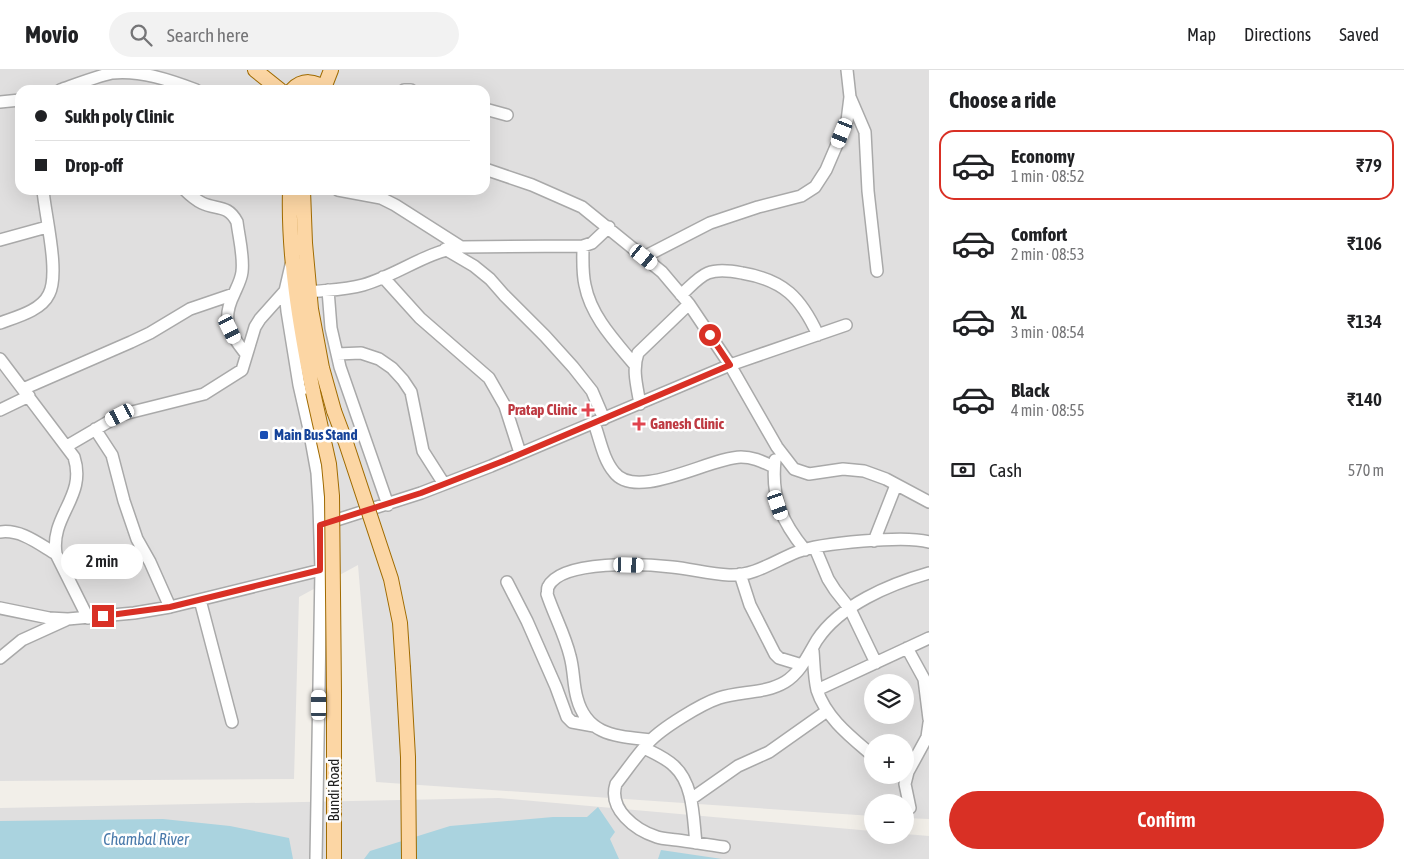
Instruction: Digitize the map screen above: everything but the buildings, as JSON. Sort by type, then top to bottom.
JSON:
[{"type":"main road","points":[[255,70],[274,85]]},
{"type":"main road","points":[[326,85],[331,70]]},
{"type":"main road","points":[[299,85],[308,82],[320,85]]},
{"type":"main road","name":"Bundi Road","points":[[290,195],[298,308],[313,392],[329,464],[332,496],[334,859]]},
{"type":"main road","points":[[303,195],[309,292],[322,368],[334,411],[391,579],[400,623],[408,757],[409,859]]},
{"type":"street","points":[[644,257],[710,223],[758,207],[802,196],[815,188],[826,170],[847,122],[850,97],[847,70]]},
{"type":"street","points":[[73,85],[111,71],[136,72],[163,78],[180,85]]},
{"type":"street","points":[[850,97],[865,132],[868,191],[877,271]]},
{"type":"street","points":[[0,102],[15,100]]},
{"type":"street","points":[[490,110],[507,115]]},
{"type":"street","points":[[490,171],[532,185],[582,207],[609,227],[662,272],[689,304],[730,365],[776,447],[794,470],[809,474],[843,469],[864,471],[886,479],[929,502]]},
{"type":"street","points":[[0,323],[38,306],[49,294],[53,279],[53,264],[44,195]]},
{"type":"street","points":[[191,195],[203,204],[227,210],[237,222],[242,273],[226,316],[236,342],[246,354]]},
{"type":"street","points":[[365,195],[381,198],[395,205],[461,247]]},
{"type":"street","points":[[0,240],[47,227]]},
{"type":"street","points":[[309,292],[362,286],[427,255],[445,249],[461,247],[583,246],[592,243],[609,227]]},
{"type":"street","points":[[583,246],[584,284],[591,305],[604,327],[634,364]]},
{"type":"street","points":[[445,249],[474,266],[490,279],[545,336],[592,391],[606,459],[615,474],[627,481],[642,483],[740,457],[758,459],[774,467]]},
{"type":"street","points":[[293,256],[286,290],[287,311],[316,473],[320,525],[316,859]]},
{"type":"street","points":[[681,295],[707,273],[718,271],[737,272],[759,276],[778,283],[794,297],[809,316],[818,335]]},
{"type":"street","points":[[383,277],[420,318],[489,378],[505,406],[520,453]]},
{"type":"street","points":[[67,446],[120,415],[204,394],[242,370],[252,333],[260,319],[286,290]]},
{"type":"street","points":[[328,290],[337,354],[351,401],[388,505]]},
{"type":"street","points":[[0,410],[26,392],[137,339],[190,309],[234,294]]},
{"type":"street","points":[[640,404],[634,364],[638,353],[689,304]]},
{"type":"street","points":[[320,525],[388,505],[444,484],[730,365],[846,325]]},
{"type":"street","points":[[337,354],[361,353],[379,359],[392,368],[403,380],[411,392],[423,451],[444,484]]},
{"type":"street","points":[[0,361],[26,392],[74,457],[78,470],[73,496],[56,532],[54,542],[56,554],[88,618]]},
{"type":"street","points":[[94,429],[112,455],[124,501],[137,539],[150,562],[170,607]]},
{"type":"street","points":[[776,447],[774,479],[782,518],[792,533],[810,549],[838,595],[850,608],[876,663]]},
{"type":"street","points":[[874,541],[896,485]]},
{"type":"street","points":[[0,532],[9,530],[23,535],[56,554]]},
{"type":"street","points":[[594,726],[581,711],[568,647],[547,594],[548,586],[570,571],[602,565],[671,567],[719,574],[740,574],[758,570],[789,555],[810,549],[874,541],[911,539],[929,542]]},
{"type":"street","points":[[0,608],[49,618],[68,619],[134,613],[170,607],[320,570]]},
{"type":"street","points":[[724,847],[658,838],[645,831],[630,822],[615,803],[614,792],[616,784],[647,744],[701,705],[728,696],[771,688],[792,677],[813,651],[818,640],[850,608],[892,586],[929,573]]},
{"type":"street","points":[[740,574],[750,605],[775,654],[779,658],[802,665]]},
{"type":"street","points":[[507,582],[527,621],[567,717],[572,722],[594,726],[614,736],[647,744],[674,765],[682,775],[691,799],[696,843]]},
{"type":"street","points":[[200,600],[232,722]]},
{"type":"street","points":[[0,658],[22,640],[68,619]]},
{"type":"street","points":[[817,690],[929,638]]},
{"type":"street","points":[[908,648],[924,680],[929,719]]},
{"type":"street","points":[[813,651],[817,690],[827,711],[844,731],[864,748]]},
{"type":"street","points":[[691,799],[738,766],[769,752],[827,711]]},
{"type":"street","points":[[914,757],[926,737],[929,723]]},
{"type":"shaded area","points":[[0,70],[929,70],[929,819],[914,818],[914,794],[864,794],[864,815],[376,782],[358,565],[299,597],[294,779],[0,781]]},
{"type":"shaded area","points":[[499,798],[864,830],[864,844],[914,844],[914,835],[929,836],[929,859],[0,859],[0,808]]},
{"type":"water","points":[[598,807],[615,832],[610,839],[619,859],[364,859],[370,851],[450,826],[553,817],[587,817]]},
{"type":"water","name":"Chambal River","points":[[163,819],[230,826],[289,838],[293,859],[0,859],[0,821]]},
{"type":"water","points":[[661,850],[722,859],[658,859]]},
{"type":"place","name":"Pratap Clinic","points":[[588,410]]},
{"type":"place","name":"Ganesh Clinic","points":[[639,424]]},
{"type":"place","name":"Main Bus Stand","points":[[264,435]]},
{"type":"route","points":[[103,616],[170,607],[320,570],[320,525],[388,505],[506,460],[730,365],[710,335]]}]
